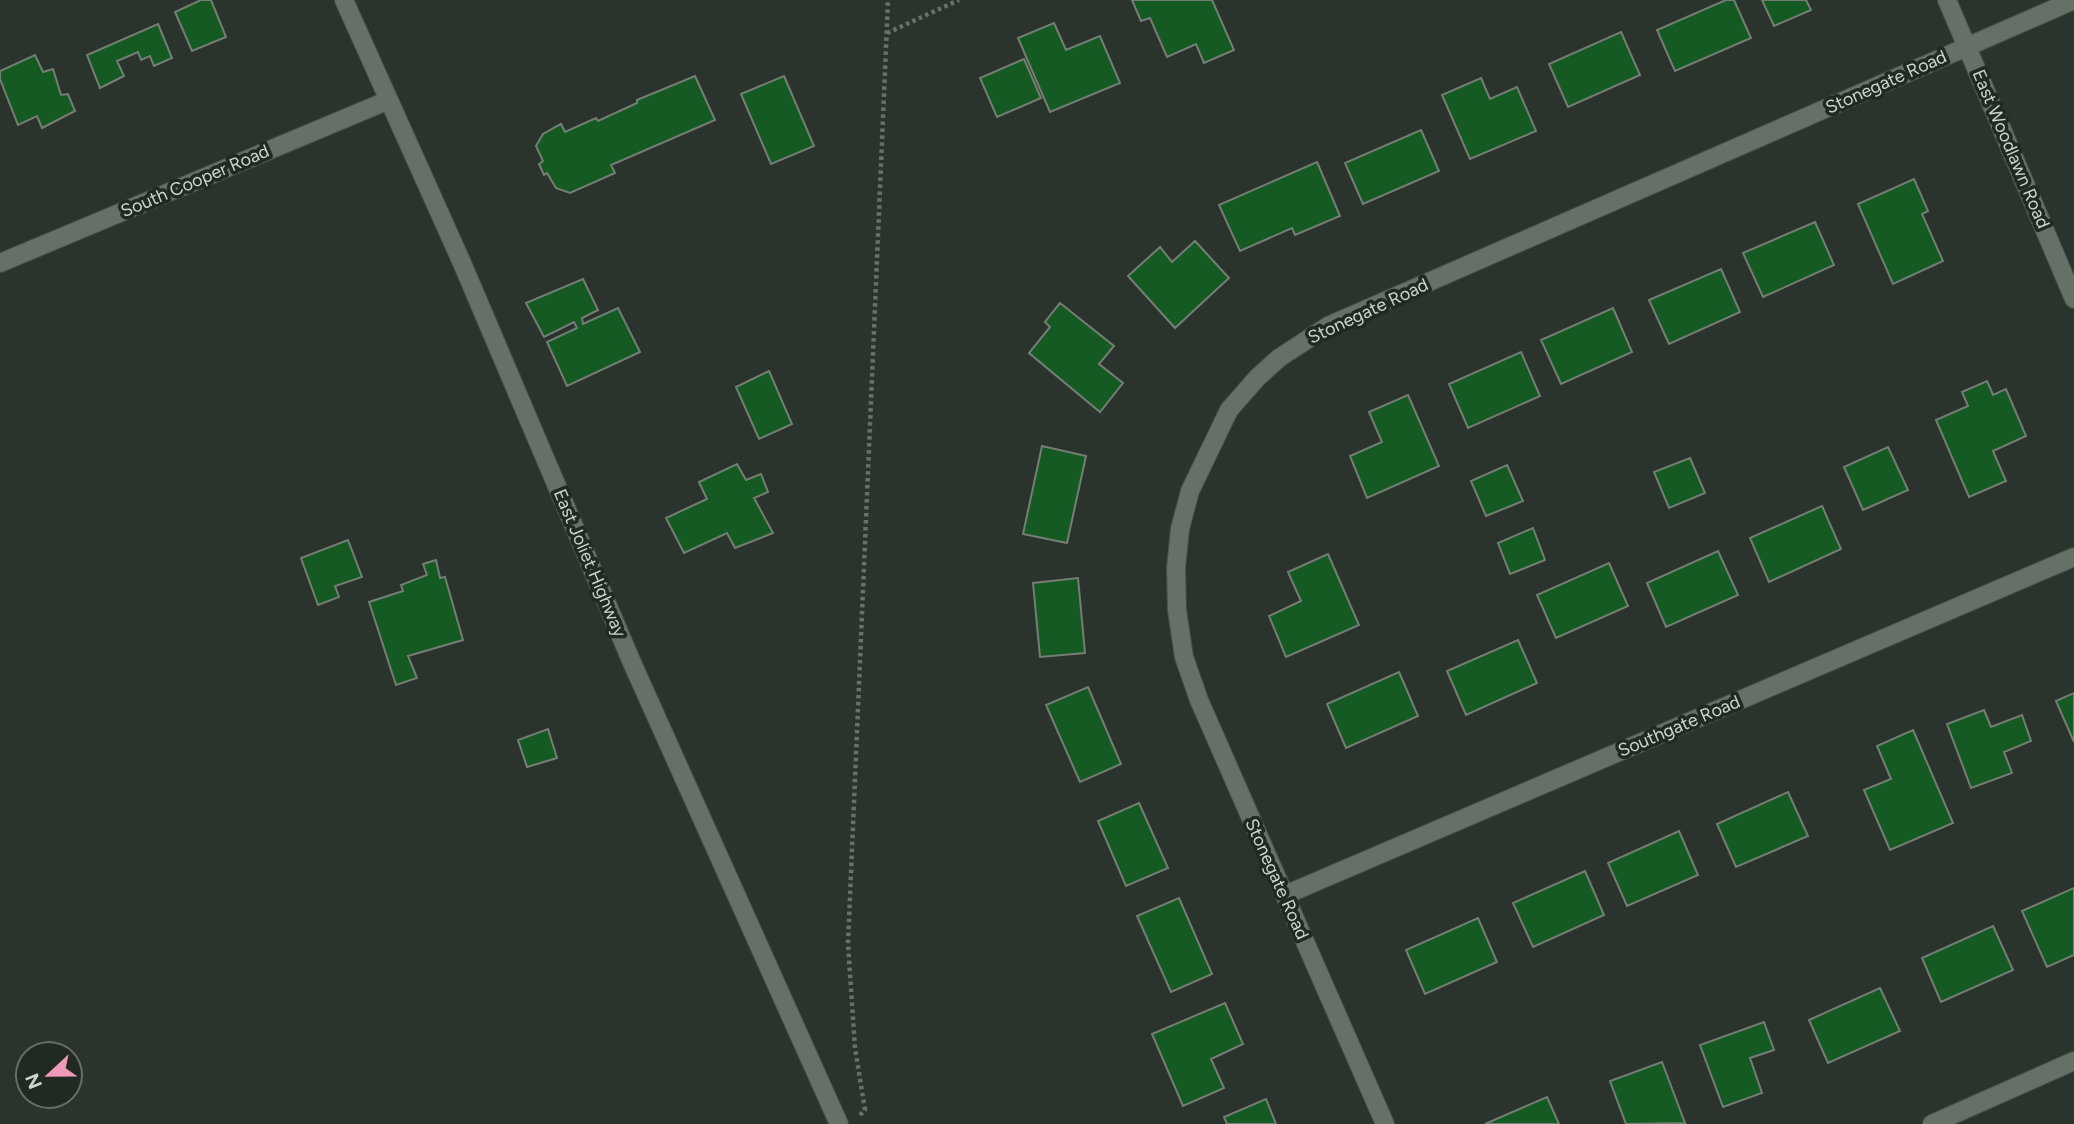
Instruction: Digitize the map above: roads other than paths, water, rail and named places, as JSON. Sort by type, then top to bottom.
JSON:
[{"type":"street","name":"East Joliet Highway","points":[[344,0],[462,263],[633,665],[839,1124]]},
{"type":"street","name":"East Woodlawn Road","points":[[1947,0],[2074,299]]},
{"type":"street","name":"Stonegate Road","points":[[1385,1124],[1199,700],[1184,657],[1176,568],[1180,529],[1190,491],[1230,410],[1257,378],[1279,358],[1328,326],[2074,0]]},
{"type":"street","name":"South Cooper Road","points":[[0,263],[389,100]]},
{"type":"street","name":"Southgate Road","points":[[1285,895],[2074,557]]},
{"type":"street","points":[[1932,1124],[2074,1061]]}]
